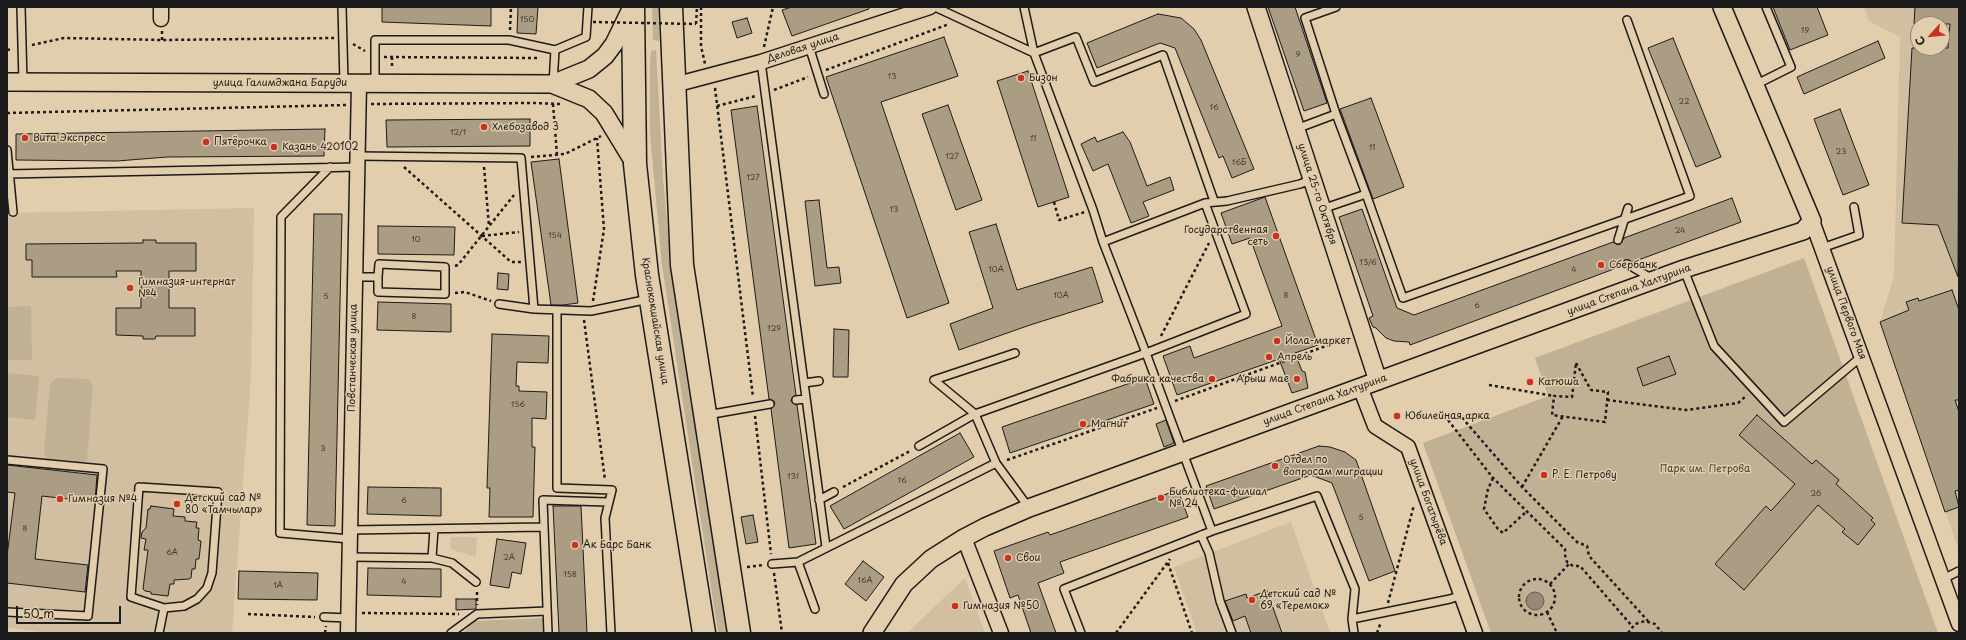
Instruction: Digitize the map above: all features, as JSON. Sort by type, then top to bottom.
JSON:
[{"type":"main road","name":"Краснококшайская улица","points":[[632,7],[635,164],[650,299],[704,633]]},
{"type":"main road","points":[[671,7],[682,265],[704,415],[739,633]]},
{"type":"street","name":"улица Галимджана Баруди","points":[[15,82],[552,84],[577,75],[600,61],[614,44],[632,7]]},
{"type":"street","name":"Деловая улица","points":[[674,85],[711,81],[761,62],[930,7]]},
{"type":"street","name":"улица 25-го Октября","points":[[1256,7],[1378,381]]},
{"type":"street","name":"улица Первого Мая","points":[[1722,7],[1812,221],[1959,624]]},
{"type":"street","name":"Повстанческая улица","points":[[349,633],[349,557],[359,84]]},
{"type":"street","name":"улица Галимджана Баруди","points":[[552,84],[589,100],[604,113],[635,164]]},
{"type":"street","name":"улица Степана Халтурина","points":[[872,633],[904,584],[931,559],[964,538],[1029,508],[1684,269],[1803,231],[1812,221]]},
{"type":"street","name":"улица Богатырёва","points":[[1360,387],[1375,426],[1408,447],[1476,633]]},
{"type":"street","points":[[964,538],[1001,633]]},
{"type":"lane","points":[[15,82],[22,45],[21,7]]},
{"type":"lane","points":[[342,7],[343,38],[359,84]]},
{"type":"lane","points":[[359,84],[375,57],[375,40],[510,40],[555,54],[586,37],[588,7]]},
{"type":"lane","points":[[935,7],[1034,53],[1076,37],[1094,82],[1163,55],[1214,201]]},
{"type":"lane","points":[[1024,7],[1034,53],[1093,210],[1103,242],[1212,531]]},
{"type":"lane","points":[[1336,7],[1304,18],[1336,114],[1403,298],[1690,196],[1627,20]]},
{"type":"lane","points":[[1755,85],[1790,67],[1766,7]]},
{"type":"lane","points":[[809,46],[824,94]]},
{"type":"lane","points":[[552,84],[555,54]]},
{"type":"lane","points":[[761,62],[826,547]]},
{"type":"lane","points":[[1296,129],[1336,114]]},
{"type":"lane","points":[[7,150],[8,174],[13,212]]},
{"type":"lane","points":[[8,174],[330,167],[392,156],[521,158],[534,308]]},
{"type":"lane","points":[[330,167],[281,217],[280,534],[350,534],[434,529],[544,527]]},
{"type":"lane","points":[[1103,242],[1205,203],[1227,201],[1300,184],[1313,179]]},
{"type":"lane","points":[[1322,210],[1366,194]]},
{"type":"lane","points":[[919,446],[975,414],[1146,353],[1246,314],[1205,203]]},
{"type":"lane","points":[[1822,248],[1859,236],[1854,207]]},
{"type":"lane","points":[[1618,240],[1628,208]]},
{"type":"lane","points":[[379,264],[445,267],[445,294],[378,292],[379,264]]},
{"type":"lane","points":[[1627,264],[1655,280]]},
{"type":"lane","points":[[1684,269],[1714,346],[1784,422],[1862,356]]},
{"type":"lane","points":[[355,277],[378,277]]},
{"type":"lane","points":[[499,304],[591,312],[650,299]]},
{"type":"lane","points":[[557,310],[557,488],[612,490],[607,502],[604,518],[611,633]]},
{"type":"lane","points":[[1015,352],[934,380],[975,414],[996,464],[1029,508]]},
{"type":"lane","points":[[804,383],[819,381]]},
{"type":"lane","points":[[796,400],[806,399]]},
{"type":"lane","points":[[704,415],[770,404]]},
{"type":"lane","points":[[7,460],[103,469],[88,616],[7,612]]},
{"type":"lane","points":[[772,564],[798,562],[996,464]]},
{"type":"lane","points":[[139,487],[218,492],[212,573],[207,588],[197,599],[184,606],[164,608],[131,597],[139,487]]},
{"type":"lane","points":[[819,500],[834,492]]},
{"type":"lane","points":[[1081,633],[1064,589],[1201,535],[1317,496],[1355,589],[1352,619],[1354,633]]},
{"type":"lane","points":[[548,633],[543,500],[607,502]]},
{"type":"lane","points":[[432,558],[434,529]]},
{"type":"lane","points":[[1201,535],[1209,553],[1220,601],[1232,633]]},
{"type":"lane","points":[[349,557],[432,558],[452,563],[476,582]]},
{"type":"lane","points":[[798,562],[815,609]]},
{"type":"lane","points":[[1943,580],[1959,571]]},
{"type":"lane","points":[[1352,619],[1450,599],[1462,595]]},
{"type":"lane","points":[[159,633],[164,608]]},
{"type":"lane","points":[[451,633],[477,614],[547,611]]},
{"type":"lane","points":[[324,617],[348,618]]},
{"type":"path","points":[[593,22],[696,24],[697,7]]},
{"type":"path","points":[[701,7],[701,46],[717,106],[772,564],[782,633]]},
{"type":"path","points":[[761,62],[773,7]]},
{"type":"path","points":[[611,25],[614,20]]},
{"type":"path","points":[[717,106],[765,93],[961,20]]},
{"type":"path","points":[[7,50],[22,45],[64,38],[162,40],[343,38],[375,57],[555,54]]},
{"type":"path","points":[[7,113],[358,104],[566,105]]},
{"type":"path","points":[[553,104],[558,155]]},
{"type":"path","points":[[521,158],[565,154],[605,135]]},
{"type":"path","points":[[392,156],[511,262],[530,263]]},
{"type":"path","points":[[484,158],[489,226]]},
{"type":"path","points":[[445,267],[458,266],[523,184]]},
{"type":"path","points":[[1054,202],[1059,220],[1093,210]]},
{"type":"path","points":[[1155,349],[1215,229]]},
{"type":"path","points":[[481,236],[528,232]]},
{"type":"path","points":[[445,294],[465,292],[499,304]]},
{"type":"path","points":[[1489,385],[1554,396],[1572,397],[1576,363],[1591,390],[1608,392],[1605,422],[1552,414],[1554,396]]},
{"type":"path","points":[[1607,400],[1686,410],[1738,402],[1754,389]]},
{"type":"path","points":[[1458,413],[1522,487],[1577,542],[1587,546],[1589,556],[1648,621],[1658,626],[1662,633]]},
{"type":"path","points":[[1522,487],[1563,416]]},
{"type":"path","points":[[1448,420],[1493,478],[1565,549],[1565,558],[1569,564],[1580,566],[1632,626]]},
{"type":"path","points":[[834,492],[919,446]]},
{"type":"path","points":[[1493,478],[1488,489],[1484,509],[1498,529],[1503,533],[1526,512]]},
{"type":"path","points":[[1377,633],[1386,612],[1415,502]]},
{"type":"path","points":[[1116,633],[1182,543]]},
{"type":"path","points":[[1168,563],[1192,633]]},
{"type":"path","points":[[746,568],[772,564]]},
{"type":"path","points":[[1550,584],[1569,564]]},
{"type":"path","points":[[1541,579],[1550,584],[1554,590],[1554,604],[1547,612],[1537,615],[1530,614],[1522,607],[1519,597],[1522,587],[1530,580],[1541,579]]},
{"type":"path","points":[[362,612],[477,614],[476,582]]},
{"type":"path","points":[[1547,612],[1558,633]]},
{"type":"path","points":[[248,614],[324,617]]},
{"type":"path","points":[[1628,633],[1632,626],[1638,622],[1648,621]]},
{"type":"shaded area","points":[[1864,7],[1959,7],[1959,551],[1880,322],[1894,276],[1900,37],[1869,21]]},
{"type":"shaded area","points":[[254,208],[251,376],[232,633],[46,633],[7,627],[7,213]]},
{"type":"shaded area","name":"Детский сад № 69 «Теремок»","points":[[1291,522],[1330,633],[1197,633],[1174,567]]},
{"type":"shaded area","points":[[451,537],[477,537],[476,557],[450,549]]},
{"type":"shaded area","name":"Гимназия №50","points":[[965,578],[985,633],[907,633]]},
{"type":"shaded area","points":[[1535,592],[1541,595],[1544,601],[1541,607],[1535,610],[1529,607],[1526,601],[1529,595]]},
{"type":"green space","points":[[652,7],[659,7],[659,41],[653,40]]},
{"type":"green space","points":[[656,50],[663,178],[671,264],[729,633],[718,633],[662,265],[650,134],[650,60],[651,51]]},
{"type":"green space","name":"Парк им. Петрова","points":[[1804,258],[1938,633],[1491,633],[1423,443],[1548,396],[1535,358]]},
{"type":"green space","points":[[31,306],[32,360],[7,360],[7,307]]},
{"type":"green space","points":[[7,373],[39,376],[35,420],[7,417]]},
{"type":"green space","points":[[57,378],[88,379],[93,385],[87,460],[79,465],[51,463],[44,454],[50,384]]},
{"type":"green space","points":[[543,618],[543,633],[463,633],[473,621]]},
{"type":"building","points":[[382,7],[491,7],[491,26],[382,22]]},
{"type":"building","points":[[518,7],[538,7],[536,34],[517,33]]},
{"type":"building","points":[[792,7],[869,7],[869,9],[792,36],[782,10]]},
{"type":"building","points":[[1268,7],[1295,7],[1327,103],[1304,111]]},
{"type":"building","points":[[1773,7],[1817,7],[1828,35],[1790,50]]},
{"type":"building","points":[[1915,7],[1959,7],[1958,277],[1938,225],[1902,223],[1912,56],[1950,56],[1950,16],[1914,16]]},
{"type":"building","points":[[1158,14],[1181,18],[1194,29],[1201,40],[1254,169],[1232,178],[1223,156],[1219,158],[1175,48],[1160,43],[1097,68],[1087,43]]},
{"type":"building","points":[[747,18],[752,33],[737,38],[732,22]]},
{"type":"building","points":[[944,37],[958,76],[881,102],[949,303],[907,318],[826,77]]},
{"type":"building","points":[[1673,38],[1721,157],[1696,167],[1648,48]]},
{"type":"building","points":[[1878,41],[1885,58],[1804,94],[1797,77]]},
{"type":"building","points":[[1028,71],[1069,197],[1038,207],[997,81]]},
{"type":"building","points":[[1371,98],[1404,187],[1373,199],[1340,109]]},
{"type":"building","points":[[948,105],[982,200],[956,210],[922,114]]},
{"type":"building","points":[[757,106],[796,395],[791,401],[797,405],[816,544],[789,548],[771,409],[775,404],[774,401],[769,399],[731,110]]},
{"type":"building","points":[[1840,109],[1869,185],[1843,195],[1814,119]]},
{"type":"building","points":[[530,119],[530,146],[387,147],[386,120]]},
{"type":"building","points":[[325,129],[324,156],[167,157],[117,161],[16,160],[16,134]]},
{"type":"building","points":[[1123,132],[1130,142],[1147,186],[1170,177],[1174,190],[1143,202],[1149,216],[1131,223],[1108,164],[1093,171],[1081,144],[1095,137],[1097,142]]},
{"type":"building","points":[[559,159],[578,303],[551,305],[531,162]]},
{"type":"building","points":[[1265,197],[1318,345],[1295,353],[1302,371],[1305,372],[1308,388],[1292,393],[1279,359],[1177,395],[1163,356],[1190,346],[1194,358],[1282,326],[1250,238],[1232,244],[1221,213]]},
{"type":"building","points":[[1732,198],[1741,222],[1633,262],[1625,260],[1622,266],[1410,345],[1409,342],[1394,341],[1386,338],[1373,327],[1369,318],[1373,316],[1339,217],[1362,209],[1397,308],[1414,315],[1613,242],[1619,245],[1624,238]]},
{"type":"building","points":[[819,200],[827,268],[839,267],[841,283],[815,286],[805,201]]},
{"type":"building","points":[[314,214],[342,214],[335,526],[307,525]]},
{"type":"building","points":[[996,224],[1017,290],[1092,267],[1103,302],[1030,325],[959,350],[950,324],[993,308],[969,232]]},
{"type":"building","points":[[378,226],[455,227],[454,255],[378,254]]},
{"type":"building","points":[[143,240],[156,240],[156,243],[196,243],[196,271],[169,271],[169,308],[195,308],[195,336],[156,336],[155,339],[143,339],[143,336],[116,335],[116,308],[141,308],[141,271],[116,271],[117,277],[32,277],[32,260],[26,260],[26,244],[143,243]]},
{"type":"building","points":[[498,273],[509,274],[508,290],[497,289]]},
{"type":"building","points":[[1952,290],[1959,310],[1959,400],[1955,400],[1959,412],[1959,490],[1955,491],[1959,507],[1945,512],[1880,322],[1909,310],[1906,302],[1918,298],[1919,301]]},
{"type":"building","points":[[378,302],[451,304],[451,332],[377,330]]},
{"type":"building","points":[[834,329],[849,330],[848,377],[833,377]]},
{"type":"building","points":[[492,334],[549,336],[548,363],[517,362],[516,386],[519,386],[519,391],[547,392],[546,419],[532,418],[532,447],[535,447],[533,517],[489,517],[490,488],[487,488]]},
{"type":"building","points":[[1669,356],[1676,374],[1643,386],[1637,368]]},
{"type":"building","points":[[1145,378],[1154,404],[1010,453],[1002,427]]},
{"type":"building","points":[[1757,415],[1812,464],[1816,460],[1839,480],[1836,484],[1873,518],[1871,520],[1875,524],[1858,545],[1842,532],[1845,529],[1818,505],[1744,590],[1715,564],[1766,506],[1771,511],[1795,484],[1739,435]]},
{"type":"building","points":[[1166,420],[1174,443],[1164,447],[1156,424]]},
{"type":"building","points":[[960,433],[974,457],[844,529],[830,506]]},
{"type":"building","points":[[1319,446],[1330,447],[1345,452],[1356,460],[1395,571],[1369,581],[1332,483],[1311,475],[1214,509],[1206,486]]},
{"type":"building","points":[[7,465],[97,475],[95,502],[42,496],[35,559],[88,565],[85,592],[7,583],[7,556],[15,493],[7,492]]},
{"type":"building","points":[[368,487],[441,488],[441,516],[367,514]]},
{"type":"building","points":[[1178,490],[1188,517],[1060,562],[1064,573],[1038,583],[1056,633],[1031,633],[1018,595],[1010,598],[994,551],[1048,532],[1050,535]]},
{"type":"building","points":[[151,506],[174,509],[173,516],[185,517],[185,521],[197,522],[196,528],[199,528],[198,540],[201,541],[199,559],[196,559],[195,569],[192,569],[191,578],[174,580],[174,584],[170,584],[168,596],[151,594],[151,592],[143,589],[148,550],[144,550],[146,539],[141,538],[142,532],[146,528],[148,509],[150,509]]},
{"type":"building","points":[[553,506],[581,506],[587,633],[559,633]]},
{"type":"building","points":[[753,515],[758,542],[746,544],[741,517]]},
{"type":"building","points":[[497,539],[526,543],[521,574],[512,572],[509,588],[490,585]]},
{"type":"building","points":[[863,561],[884,577],[866,601],[845,584]]},
{"type":"building","points":[[368,568],[441,569],[441,597],[367,595]]},
{"type":"building","points":[[239,571],[318,573],[317,600],[238,599]]},
{"type":"building","points":[[1267,591],[1282,633],[1251,633],[1245,616],[1233,621],[1225,601],[1246,594],[1247,598]]},
{"type":"building","points":[[456,599],[476,599],[476,609],[456,610]]},
{"type":"place","name":"Бизон","points":[[1021,78]]},
{"type":"place","name":"Хлебозавод 3","points":[[484,127]]},
{"type":"place","name":"Вита Экспресс","points":[[25,138]]},
{"type":"place","name":"Пятёрочка","points":[[206,142]]},
{"type":"place","name":"Казань 420102","points":[[274,147]]},
{"type":"place","name":"Государственная сеть","points":[[1276,236]]},
{"type":"place","name":"Сбербанк","points":[[1601,265]]},
{"type":"place","name":"Гимназия-интернат №4","points":[[130,288]]},
{"type":"place","name":"Йола-маркет","points":[[1277,341]]},
{"type":"place","name":"Апрель","points":[[1269,357]]},
{"type":"place","name":"Фабрика качества","points":[[1212,379]]},
{"type":"place","name":"Арыш мае","points":[[1297,379]]},
{"type":"place","name":"Катюша","points":[[1530,382]]},
{"type":"place","name":"Юбилейная арка","points":[[1397,416]]},
{"type":"place","name":"Магнит","points":[[1083,424]]},
{"type":"place","name":"Отдел по вопросам миграции","points":[[1275,466]]},
{"type":"place","name":"Р. Е. Петрову","points":[[1544,475]]},
{"type":"place","name":"Библиотека-филиал № 24","points":[[1161,498]]},
{"type":"place","name":"Гимназия №4","points":[[60,499]]},
{"type":"place","name":"Детский сад № 80 «Тамчылар»","points":[[177,504]]},
{"type":"place","name":"Ак Барс Банк","points":[[575,545]]},
{"type":"place","name":"Свои","points":[[1008,558]]},
{"type":"place","name":"Детский сад № 69 «Теремок»","points":[[1252,600]]},
{"type":"place","name":"Гимназия №50","points":[[955,606]]}]
